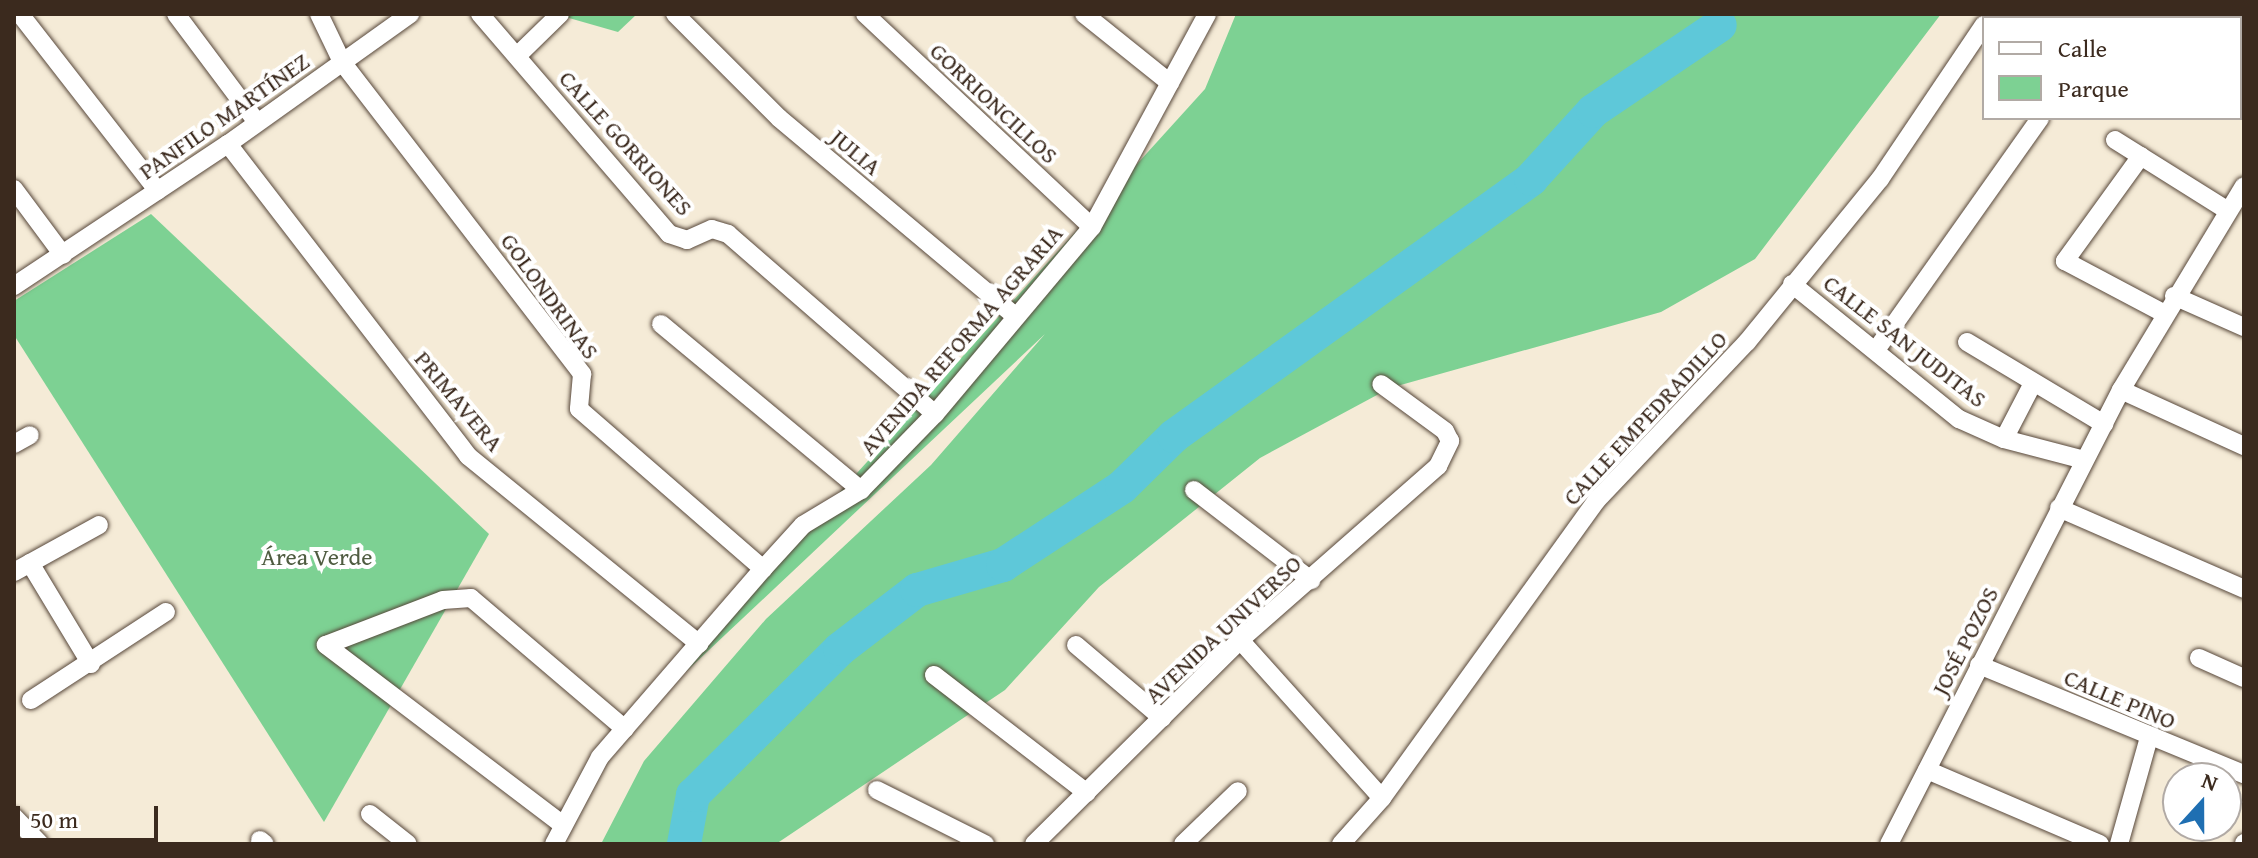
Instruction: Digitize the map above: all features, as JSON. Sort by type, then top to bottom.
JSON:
[{"type":"street","points":[[20,14],[158,191]]},
{"type":"street","points":[[176,14],[256,121]]},
{"type":"street","points":[[319,14],[342,62]]},
{"type":"street","name":"PANFILO MARTÍNEZ","points":[[14,286],[228,144],[256,121],[410,14]]},
{"type":"street","name":"CALLE GORRIONES","points":[[480,14],[669,234],[687,240],[712,229],[728,234],[935,414]]},
{"type":"street","points":[[517,56],[560,14]]},
{"type":"street","name":"JULIA","points":[[675,14],[779,118],[1015,316]]},
{"type":"street","name":"GORRIONCILLOS","points":[[865,14],[1092,227]]},
{"type":"street","points":[[1084,14],[1170,83]]},
{"type":"street","name":"AVENIDA REFORMA AGRARIA","points":[[554,844],[600,757],[763,569],[803,525],[861,490],[935,414],[1092,227],[1207,14]]},
{"type":"street","name":"CALLE EMPEDRADILLO","points":[[1341,844],[1382,798],[1596,501],[1747,342],[1880,179],[1982,28]]},
{"type":"street","name":"GOLONDRINAS","points":[[342,62],[582,374],[579,409],[763,569]]},
{"type":"street","points":[[1876,350],[2039,120]]},
{"type":"street","points":[[2115,140],[2228,211]]},
{"type":"street","name":"PRIMAVERA","points":[[228,144],[468,456],[699,644]]},
{"type":"street","points":[[2141,156],[2065,261],[2165,314]]},
{"type":"street","name":"JOSÉ POZOS","points":[[1889,844],[2121,390],[2174,296],[2243,188]]},
{"type":"street","points":[[14,189],[63,255]]},
{"type":"street","name":"CALLE SAN JUDITAS","points":[[1792,284],[1959,419],[2004,439],[2084,460]]},
{"type":"street","points":[[2174,296],[2244,327]]},
{"type":"street","points":[[661,324],[861,490]]},
{"type":"street","points":[[1967,342],[2104,424]]},
{"type":"street","points":[[2004,439],[2033,383]]},
{"type":"street","name":"AVENIDA UNIVERSO","points":[[1034,844],[1240,640],[1311,580],[1448,451],[1445,431],[1381,384]]},
{"type":"street","points":[[2121,390],[2244,446]]},
{"type":"street","points":[[1194,490],[1311,580]]},
{"type":"street","points":[[2059,508],[2244,589]]},
{"type":"street","points":[[91,664],[22,567],[99,525]]},
{"type":"street","points":[[563,825],[326,645],[443,600],[471,598],[625,729]]},
{"type":"street","points":[[31,700],[91,664],[166,612]]},
{"type":"street","points":[[1240,640],[1382,798]]},
{"type":"street","points":[[1076,645],[1162,718]]},
{"type":"street","points":[[2199,658],[2244,678]]},
{"type":"street","name":"CALLE PINO","points":[[1979,665],[2244,774]]},
{"type":"street","points":[[934,675],[1087,793]]},
{"type":"street","points":[[2119,844],[2149,737]]},
{"type":"street","points":[[1927,770],[2100,844]]},
{"type":"street","points":[[877,790],[985,844]]},
{"type":"street","points":[[1183,844],[1238,791]]},
{"type":"street","points":[[370,814],[408,844]]},
{"type":"street","points":[[14,817],[40,844]]},
{"type":"green space","points":[[555,14],[637,14],[618,32]]},
{"type":"green space","points":[[1236,14],[1941,14],[1755,259],[1661,312],[1390,388],[1260,458],[1099,587],[1005,690],[776,844],[601,844],[644,761],[766,619],[931,465],[1045,334],[625,729],[1205,89]]},
{"type":"green space","name":"Área Verde","points":[[151,214],[489,534],[324,822],[14,335],[14,301]]},
{"type":"waterway","points":[[684,844],[693,795],[840,649],[917,590],[1003,565],[1122,487],[1174,436],[1531,179],[1593,111],[1720,25]]}]
